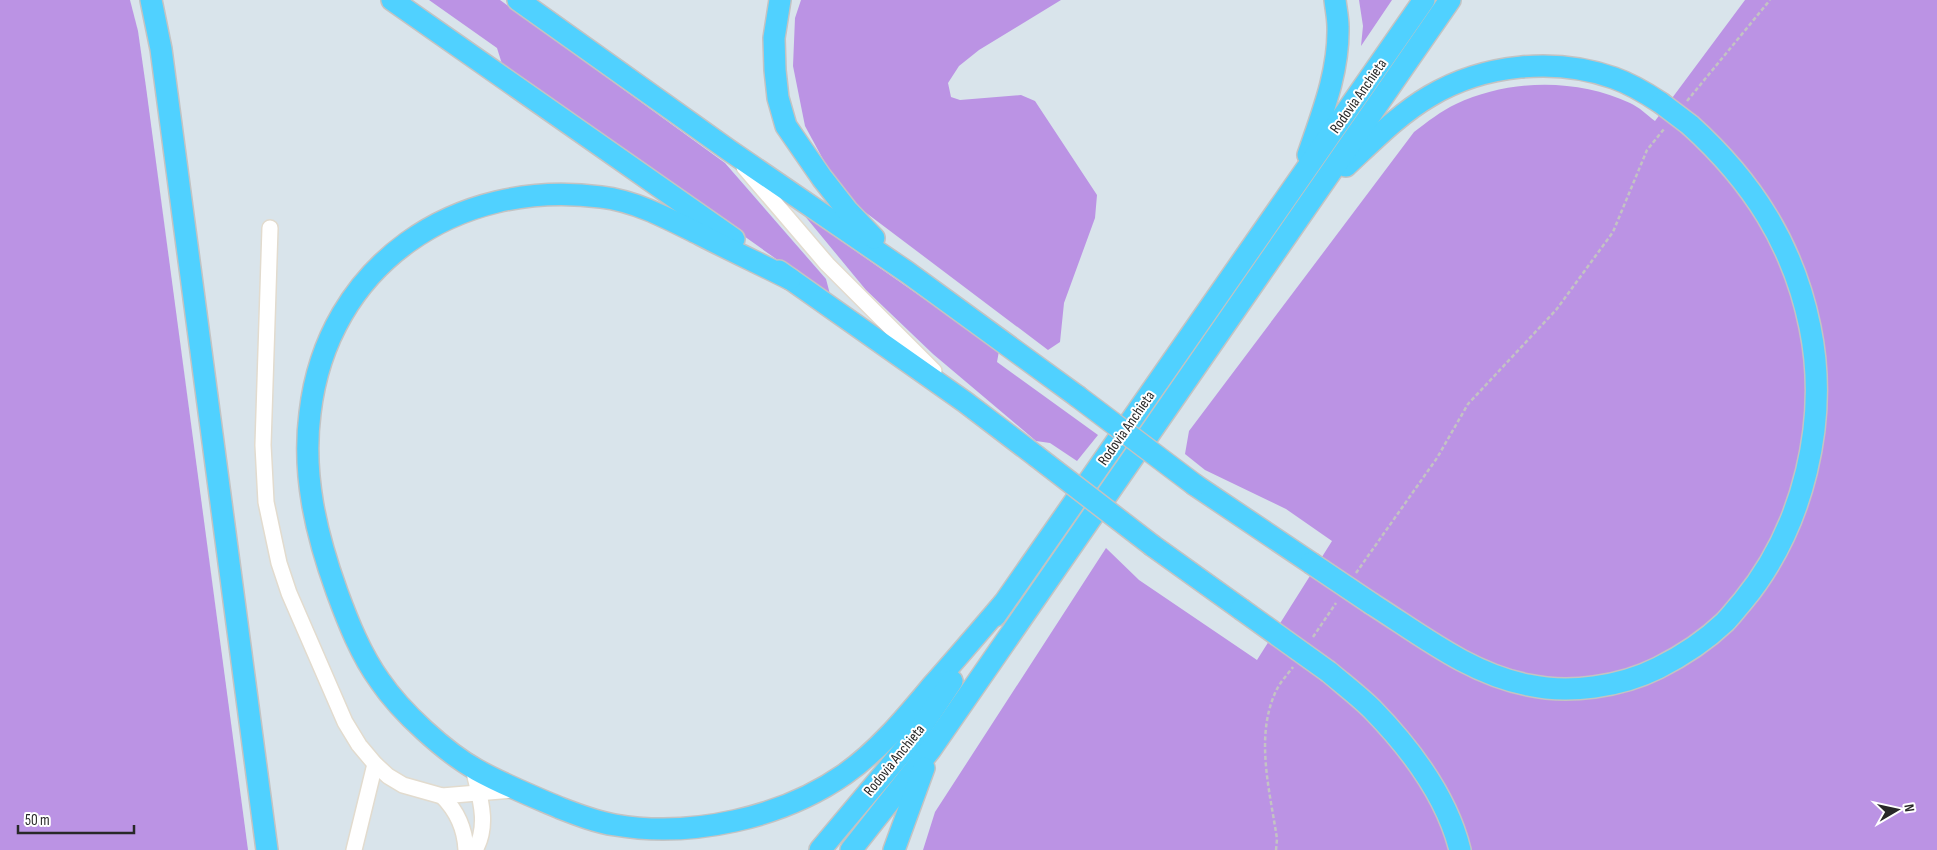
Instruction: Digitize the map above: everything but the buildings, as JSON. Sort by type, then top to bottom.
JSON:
[{"type":"highway","points":[[151,0],[162,59],[267,850]]},
{"type":"highway","points":[[392,0],[965,402],[1153,546],[1329,672],[1371,708],[1399,738],[1421,768],[1449,816],[1460,850]]},
{"type":"highway","points":[[518,0],[730,151],[907,272],[1078,396],[1195,485],[1372,604],[1474,667],[1500,678],[1529,686],[1597,687],[1623,682],[1648,673],[1677,659],[1726,622],[1758,583],[1777,552],[1793,516],[1810,452],[1817,384],[1810,328],[1799,286],[1786,250],[1771,222],[1735,169],[1715,148],[1690,125],[1661,103],[1641,90],[1613,78],[1567,67],[1538,66],[1510,68],[1481,74],[1431,95],[1384,130],[1316,193]]},
{"type":"highway","points":[[780,0],[774,38],[774,70],[778,98],[786,126],[847,210],[907,272]]},
{"type":"highway","points":[[1298,183],[1329,92],[1334,69],[1338,27],[1335,0]]},
{"type":"highway","name":"Rodovia Anchieta","points":[[820,850],[914,738],[1003,604],[1424,0]]},
{"type":"highway","name":"Rodovia Anchieta","points":[[851,850],[931,749],[1450,0]]},
{"type":"highway","points":[[790,279],[642,208],[606,197],[569,194],[537,195],[501,200],[471,208],[440,222],[409,240],[383,262],[358,292],[339,322],[323,354],[314,386],[309,416],[308,453],[310,488],[316,525],[340,598],[358,644],[379,680],[400,706],[430,734],[473,768],[515,790],[582,816],[616,825],[681,828],[714,824],[745,819],[781,808],[844,774],[874,750],[900,725],[1003,604]]},
{"type":"highway","points":[[894,850],[931,749]]},
{"type":"lane","points":[[730,151],[827,264],[965,402]]},
{"type":"lane","points":[[270,228],[263,453],[266,502],[271,532],[289,593],[345,722],[359,745],[375,764],[388,776],[403,785],[442,796],[515,790]]},
{"type":"lane","points":[[354,850],[375,764]]},
{"type":"lane","points":[[473,768],[483,819],[483,831],[475,850]]},
{"type":"lane","points":[[260,793],[277,850]]},
{"type":"lane","points":[[442,796],[449,803],[460,822],[466,850]]},
{"type":"path","points":[[1684,105],[1770,0]]},
{"type":"path","points":[[1355,575],[1437,458],[1468,404],[1556,310],[1613,232],[1647,150],[1665,128]]},
{"type":"path","points":[[1310,641],[1338,600]]},
{"type":"path","points":[[1276,850],[1277,839],[1265,757],[1265,734],[1277,690],[1294,665]]},
{"type":"shaded area","points":[[0,0],[130,0],[138,31],[146,87],[248,850],[0,850]]},
{"type":"shaded area","points":[[429,0],[500,0],[725,163],[826,279],[831,298],[502,64],[497,48]]},
{"type":"shaded area","points":[[801,0],[1061,0],[979,50],[959,66],[948,83],[951,97],[960,100],[1021,95],[1035,101],[1097,195],[1095,218],[1064,303],[1060,342],[1048,350],[861,209],[831,174],[805,126],[793,66],[795,18]]},
{"type":"shaded area","points":[[1359,0],[1392,0],[1361,46],[1363,26]]},
{"type":"shaded area","points":[[1745,0],[1937,0],[1937,850],[923,850],[935,812],[1106,548],[1139,580],[1257,660],[1332,541],[1286,509],[1205,470],[1185,454],[1189,431],[1414,132],[1456,104],[1498,90],[1521,86],[1543,85],[1588,89],[1633,105],[1655,121]]},
{"type":"shaded area","points":[[804,215],[999,351],[997,362],[1098,435],[1077,461],[1050,443],[1036,441],[933,354],[866,290]]}]
